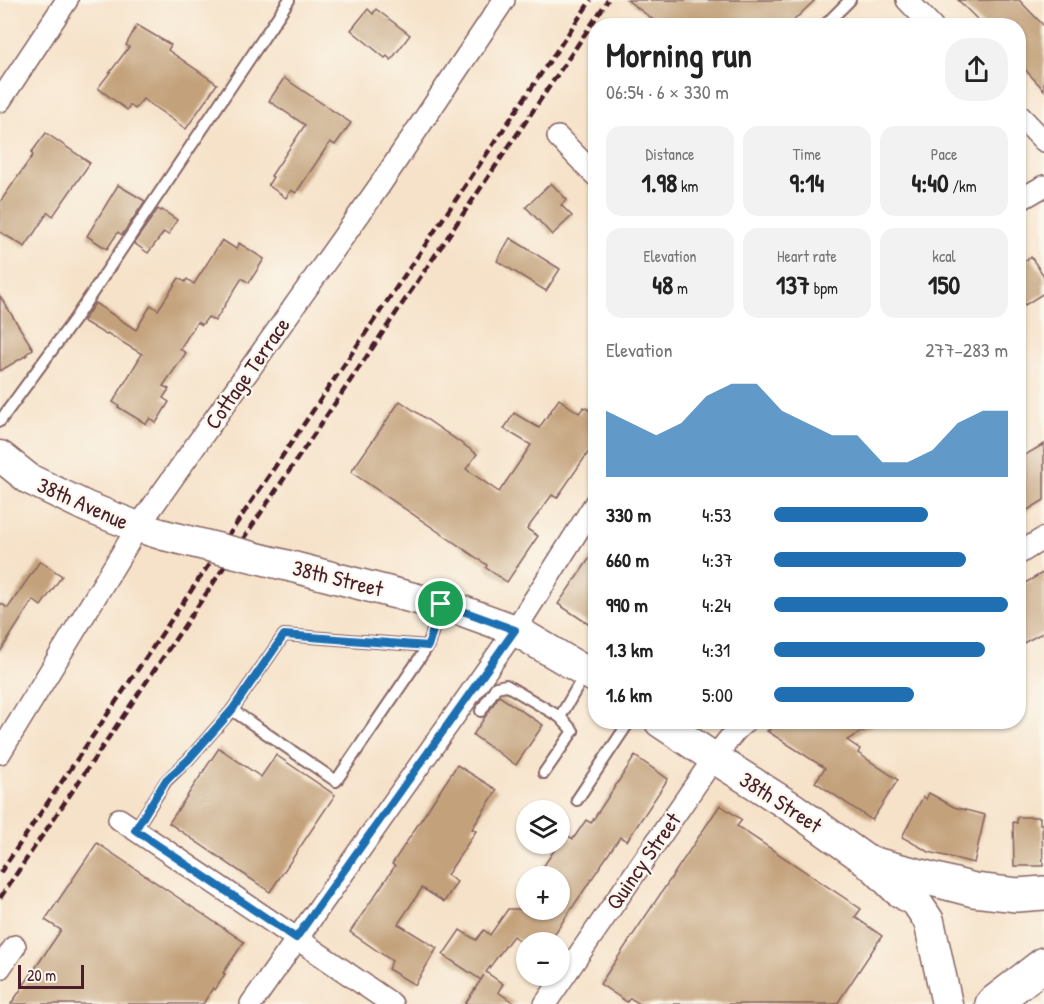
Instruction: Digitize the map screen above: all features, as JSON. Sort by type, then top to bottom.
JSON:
[{"type":"main road","name":"38th Avenue","points":[[0,456],[29,479],[87,507],[151,531]]},
{"type":"main road","name":"38th Street","points":[[151,531],[460,610],[515,630],[588,673]]},
{"type":"main road","name":"38th Street","points":[[670,729],[793,808],[870,863],[897,890],[917,903],[929,921],[948,1004]]},
{"type":"main road","points":[[870,863],[974,890],[1017,895],[1044,893]]},
{"type":"main road","name":"38th Street","points":[[897,890],[917,944],[930,1004]]},
{"type":"main road","points":[[992,1004],[1044,964]]},
{"type":"street","points":[[0,101],[67,0]]},
{"type":"street","name":"Cottage Terrace","points":[[0,753],[151,531],[504,0]]},
{"type":"street","points":[[907,0],[924,18]]},
{"type":"street","points":[[1026,122],[1044,141]]},
{"type":"street","points":[[558,137],[588,168]]},
{"type":"street","points":[[1026,196],[1044,186]]},
{"type":"street","points":[[251,1004],[515,630],[588,515]]},
{"type":"street","points":[[1026,549],[1044,538]]},
{"type":"street","name":"Quincy Street","points":[[545,1004],[714,758],[737,729]]},
{"type":"street","points":[[127,825],[392,1004]]},
{"type":"street","points":[[0,968],[15,946]]},
{"type":"lane","points":[[0,421],[75,320],[289,0]]},
{"type":"lane","points":[[832,18],[850,0]]},
{"type":"lane","points":[[232,710],[336,781],[428,646],[441,604]]},
{"type":"lane","points":[[127,825],[232,710],[284,635],[428,646]]},
{"type":"lane","points":[[560,717],[588,679]]},
{"type":"lane","points":[[481,711],[496,687],[506,685],[560,717],[573,731],[544,773]]},
{"type":"lane","points":[[577,800],[624,729]]},
{"type":"building","points":[[627,0],[815,0],[796,18],[651,18]]},
{"type":"building","points":[[958,0],[1019,0],[1044,26],[1044,90],[1026,71],[1026,18],[976,18]]},
{"type":"building","points":[[368,9],[373,14],[376,9],[410,35],[391,60],[387,56],[385,58],[351,30]]},
{"type":"building","points":[[137,25],[171,45],[168,50],[217,84],[186,129],[143,99],[135,109],[130,105],[127,110],[98,88],[129,47],[126,45]]},
{"type":"building","points":[[284,78],[351,123],[335,145],[330,142],[296,193],[291,190],[286,198],[268,185],[273,177],[271,176],[305,125],[269,101]]},
{"type":"building","points":[[46,133],[90,163],[53,216],[48,212],[25,247],[0,232],[0,202]]},
{"type":"building","points":[[551,183],[567,200],[561,205],[572,216],[552,235],[526,207]]},
{"type":"building","points":[[118,185],[145,201],[122,235],[118,232],[107,249],[87,236]]},
{"type":"building","points":[[158,209],[177,220],[168,235],[164,232],[148,253],[134,243]]},
{"type":"building","points":[[510,238],[560,269],[546,291],[497,261]]},
{"type":"building","points":[[222,240],[236,249],[239,243],[264,259],[249,283],[242,278],[215,321],[208,317],[202,325],[197,322],[180,349],[186,353],[163,386],[169,389],[163,398],[169,402],[156,423],[150,418],[146,424],[113,402],[142,354],[83,321],[95,303],[136,330],[151,305],[158,310],[179,278],[185,282],[187,279],[194,284]]},
{"type":"building","points":[[1031,257],[1044,276],[1044,293],[1026,304],[1026,260]]},
{"type":"building","points":[[0,296],[33,349],[0,371]]},
{"type":"building","points":[[559,399],[579,413],[584,407],[588,409],[588,453],[557,498],[552,495],[527,529],[538,536],[507,582],[486,568],[487,565],[351,472],[400,401],[477,454],[466,469],[499,492],[531,445],[504,429],[514,413],[539,428]]},
{"type":"building","points":[[1044,444],[1044,500],[1026,511],[1026,454]]},
{"type":"building","points":[[40,561],[62,576],[41,606],[33,600],[0,652],[0,603],[8,608]]},
{"type":"building","points":[[588,561],[588,624],[558,604]]},
{"type":"building","points":[[1044,572],[1044,632],[1026,642],[1026,582]]},
{"type":"building","points":[[499,696],[543,725],[516,765],[473,735]]},
{"type":"building","points":[[770,729],[866,729],[847,740],[860,749],[858,753],[898,780],[872,820],[815,782],[825,768],[767,731]]},
{"type":"building","points":[[219,748],[261,777],[276,755],[335,795],[270,892],[169,823]]},
{"type":"building","points":[[635,756],[668,779],[627,841],[620,837],[570,911],[570,866],[544,866],[552,854],[570,854],[570,837],[573,839],[586,820],[591,823]]},
{"type":"building","points":[[457,765],[497,790],[472,829],[476,831],[447,875],[457,882],[444,902],[422,888],[398,924],[437,948],[415,985],[388,969],[392,961],[350,932],[395,866],[392,864]]},
{"type":"building","points":[[929,793],[954,807],[985,815],[974,863],[929,852],[902,837],[923,797],[926,799]]},
{"type":"building","points":[[720,805],[742,820],[737,826],[861,909],[855,917],[882,936],[837,1004],[640,1004],[630,998],[627,1002],[600,984]]},
{"type":"building","points":[[1017,817],[1040,817],[1043,866],[1014,866],[1013,822],[1017,823]]},
{"type":"building","points":[[97,843],[244,942],[223,973],[225,974],[215,990],[213,988],[203,1004],[11,1004],[61,930],[45,920]]},
{"type":"building","points":[[508,909],[516,909],[516,920],[564,920],[556,932],[516,932],[516,938],[513,936],[486,972],[503,984],[498,992],[516,1004],[465,1004],[481,980],[443,955],[460,930],[476,940],[484,930],[490,935]]},
{"type":"railway","points":[[0,873],[591,0]]},
{"type":"railway","points":[[596,18],[608,0]]},
{"type":"railway","points":[[0,898],[588,30]]},
{"type":"route","points":[[441,604],[515,630],[296,938],[135,830],[166,780],[188,760],[232,710],[284,635],[428,646],[441,604]]}]
